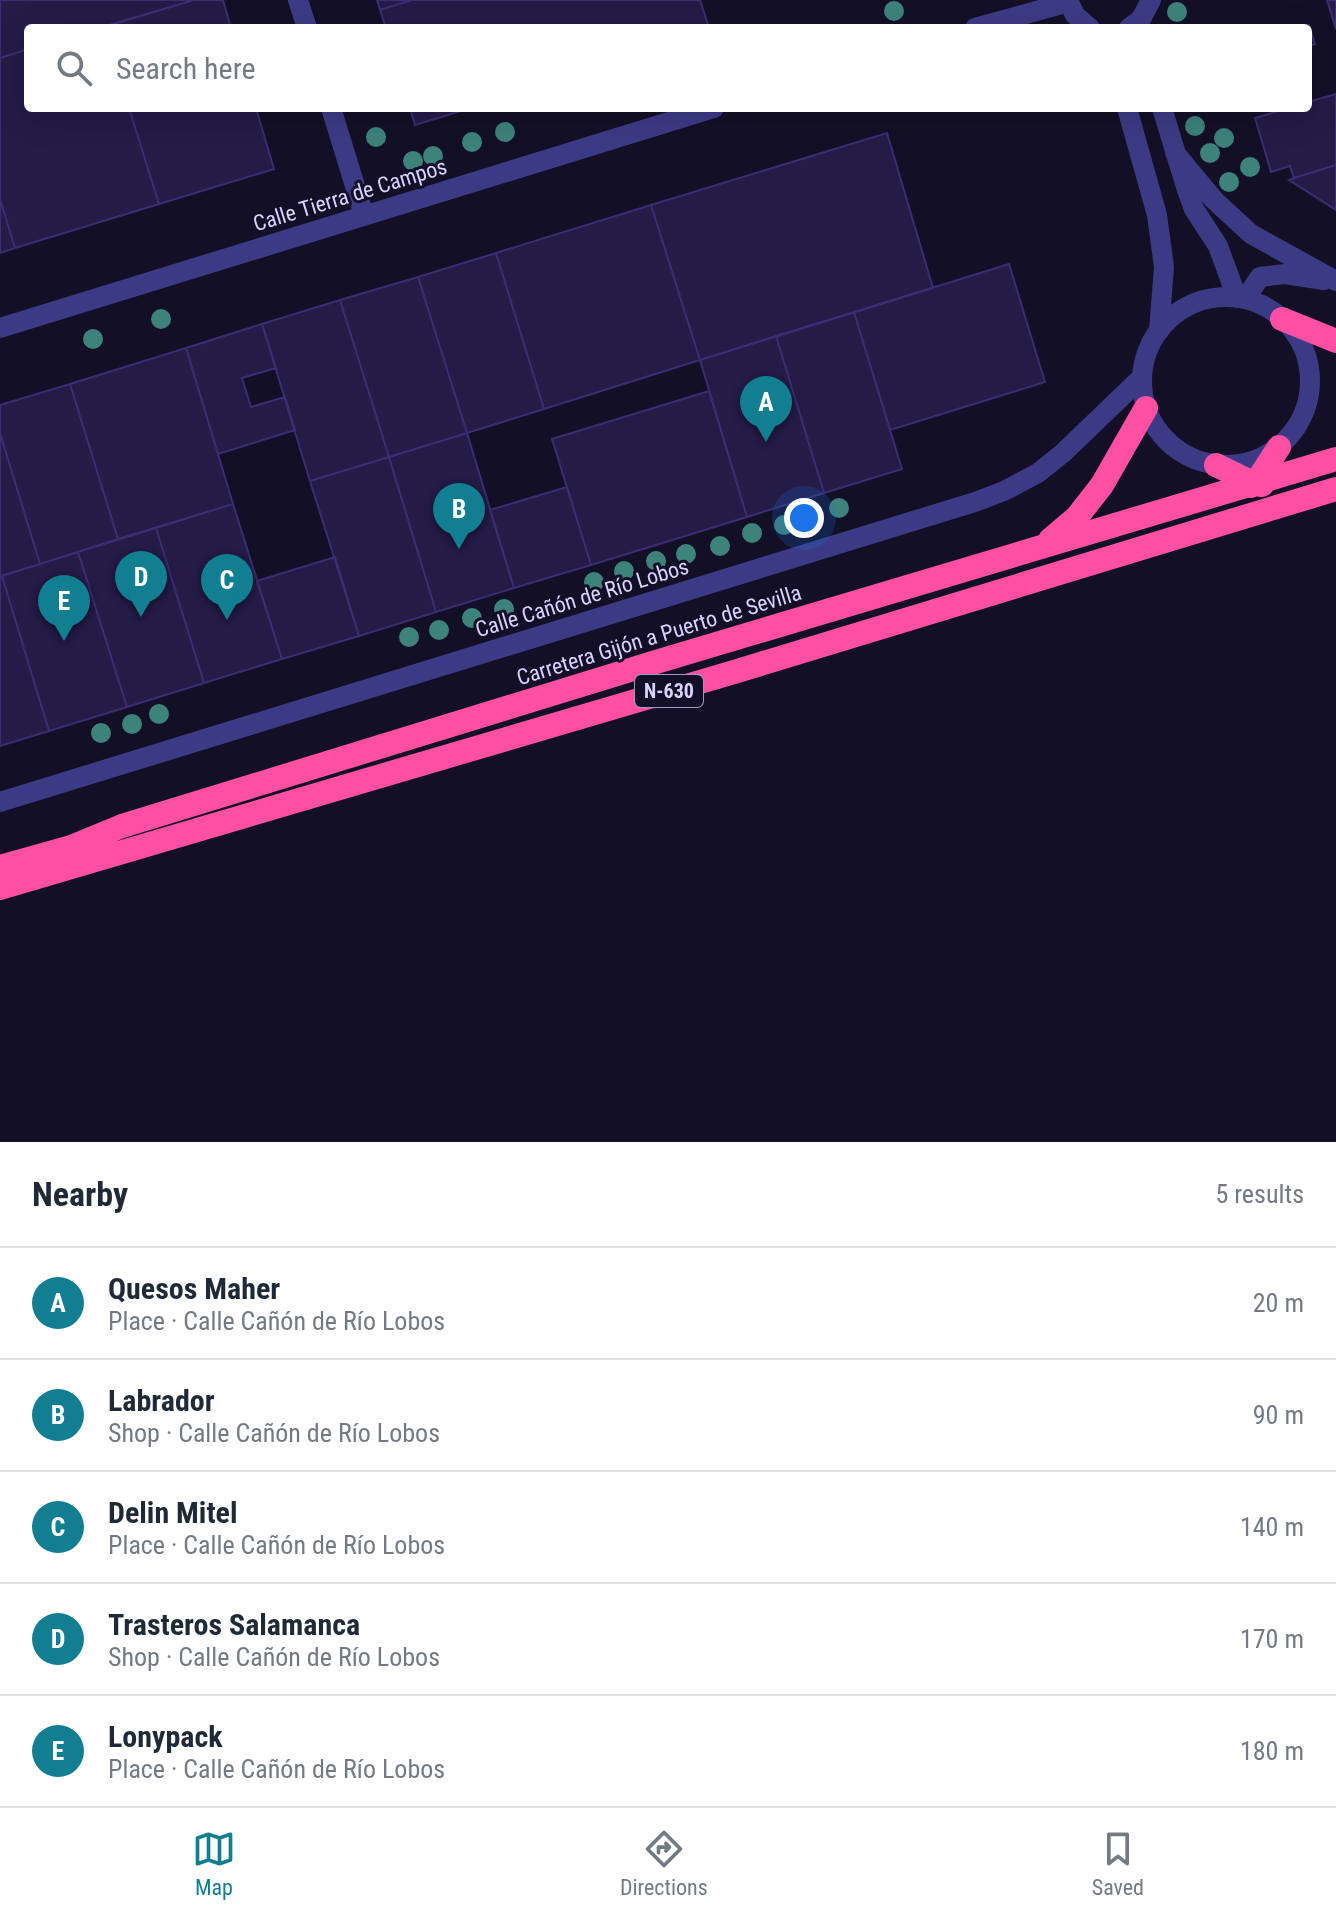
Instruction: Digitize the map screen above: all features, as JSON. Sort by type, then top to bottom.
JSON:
[{"type":"highway","points":[[1282,319],[1336,341]]},
{"type":"highway","points":[[1042,547],[1077,517],[1102,485],[1146,408]]},
{"type":"highway","points":[[734,672],[860,619],[1196,519],[1255,484],[1279,447]]},
{"type":"highway","name":"Carretera Gijón a Puerto de Sevilla","points":[[0,867],[71,847],[151,817],[1336,459]]},
{"type":"highway","points":[[1216,465],[1255,484],[1293,490],[1336,477]]},
{"type":"highway","name":"N-630","points":[[0,888],[734,672],[1336,489]]},
{"type":"street","points":[[298,0],[306,24]]},
{"type":"street","points":[[1139,24],[1151,0]]},
{"type":"street","points":[[989,24],[1069,1],[1075,15],[1085,24]]},
{"type":"street","points":[[332,112],[364,215]]},
{"type":"street","name":"Calle Tierra de Campos","points":[[0,328],[701,112]]},
{"type":"street","points":[[1128,112],[1157,215],[1164,267],[1159,331]]},
{"type":"street","points":[[1163,112],[1194,209],[1218,246],[1241,298]]},
{"type":"street","points":[[1175,153],[1214,200],[1251,234],[1336,282]]},
{"type":"street","points":[[1241,298],[1260,277],[1285,274],[1336,282]]},
{"type":"street","points":[[1215,298],[1241,298],[1265,306],[1282,319],[1300,341],[1309,369],[1309,398],[1298,425],[1279,447],[1250,462],[1216,465],[1193,459],[1173,447],[1157,429],[1146,408],[1142,377],[1147,352],[1159,331],[1174,315],[1193,304],[1215,298]]},
{"type":"street","name":"Calle Cañón de Río Lobos","points":[[0,802],[975,502],[1038,473],[1142,377]]},
{"type":"building","points":[[0,0],[194,0],[113,24],[24,24],[24,50],[0,58]]},
{"type":"building","points":[[194,0],[223,0],[230,24],[114,24]]},
{"type":"building","points":[[377,0],[412,0],[380,10]]},
{"type":"building","points":[[412,0],[700,0],[708,24],[385,24],[380,10]]},
{"type":"building","points":[[1327,0],[1336,0],[1336,29]]},
{"type":"building","points":[[24,50],[24,112],[130,112],[159,204],[15,248],[0,199],[0,58]]},
{"type":"building","points":[[1336,94],[1336,165],[1294,178],[1290,166],[1271,172],[1255,118],[1275,112],[1312,112],[1312,101]]},
{"type":"building","points":[[130,112],[257,112],[274,169],[159,204]]},
{"type":"building","points":[[411,112],[458,112],[415,125]]},
{"type":"building","points":[[887,133],[933,288],[700,360],[651,205]]},
{"type":"building","points":[[1336,165],[1336,210],[1289,180],[1294,178]]},
{"type":"building","points":[[0,199],[15,248],[0,253]]},
{"type":"building","points":[[651,205],[700,360],[544,409],[496,253]]},
{"type":"building","points":[[496,253],[544,409],[467,433],[418,277]]},
{"type":"building","points":[[1009,264],[1045,382],[890,430],[854,312]]},
{"type":"building","points":[[418,277],[467,433],[389,457],[340,300]]},
{"type":"building","points":[[340,300],[389,457],[310,481],[262,324]]},
{"type":"building","points":[[854,312],[902,469],[824,493],[776,336]]},
{"type":"building","points":[[262,324],[276,368],[242,378],[251,407],[285,397],[295,430],[218,454],[186,348]]},
{"type":"building","points":[[776,336],[824,493],[747,517],[700,360]]},
{"type":"building","points":[[186,348],[233,504],[118,539],[70,384]]},
{"type":"building","points":[[70,384],[118,539],[40,564],[0,433],[0,405]]},
{"type":"building","points":[[709,391],[747,517],[591,565],[552,439]]},
{"type":"building","points":[[0,433],[40,564],[0,576]]},
{"type":"building","points":[[467,433],[514,588],[436,612],[389,457]]},
{"type":"building","points":[[389,457],[436,612],[359,636],[310,481]]},
{"type":"building","points":[[567,487],[591,565],[514,588],[490,510]]},
{"type":"building","points":[[233,504],[282,659],[204,683],[156,528]]},
{"type":"building","points":[[156,528],[204,683],[127,707],[78,552]]},
{"type":"building","points":[[78,552],[127,707],[49,731],[2,576]]},
{"type":"building","points":[[335,557],[359,636],[282,659],[257,581]]},
{"type":"building","points":[[0,576],[49,731],[0,746]]},
{"type":"place","name":"Quesos Maher","points":[[766,442]]},
{"type":"place","name":"Labrador","points":[[459,549]]},
{"type":"place","name":"Trasteros Salamanca","points":[[141,617]]},
{"type":"place","name":"Delin Mitel","points":[[227,620]]},
{"type":"place","name":"Lonypack","points":[[64,641]]}]
